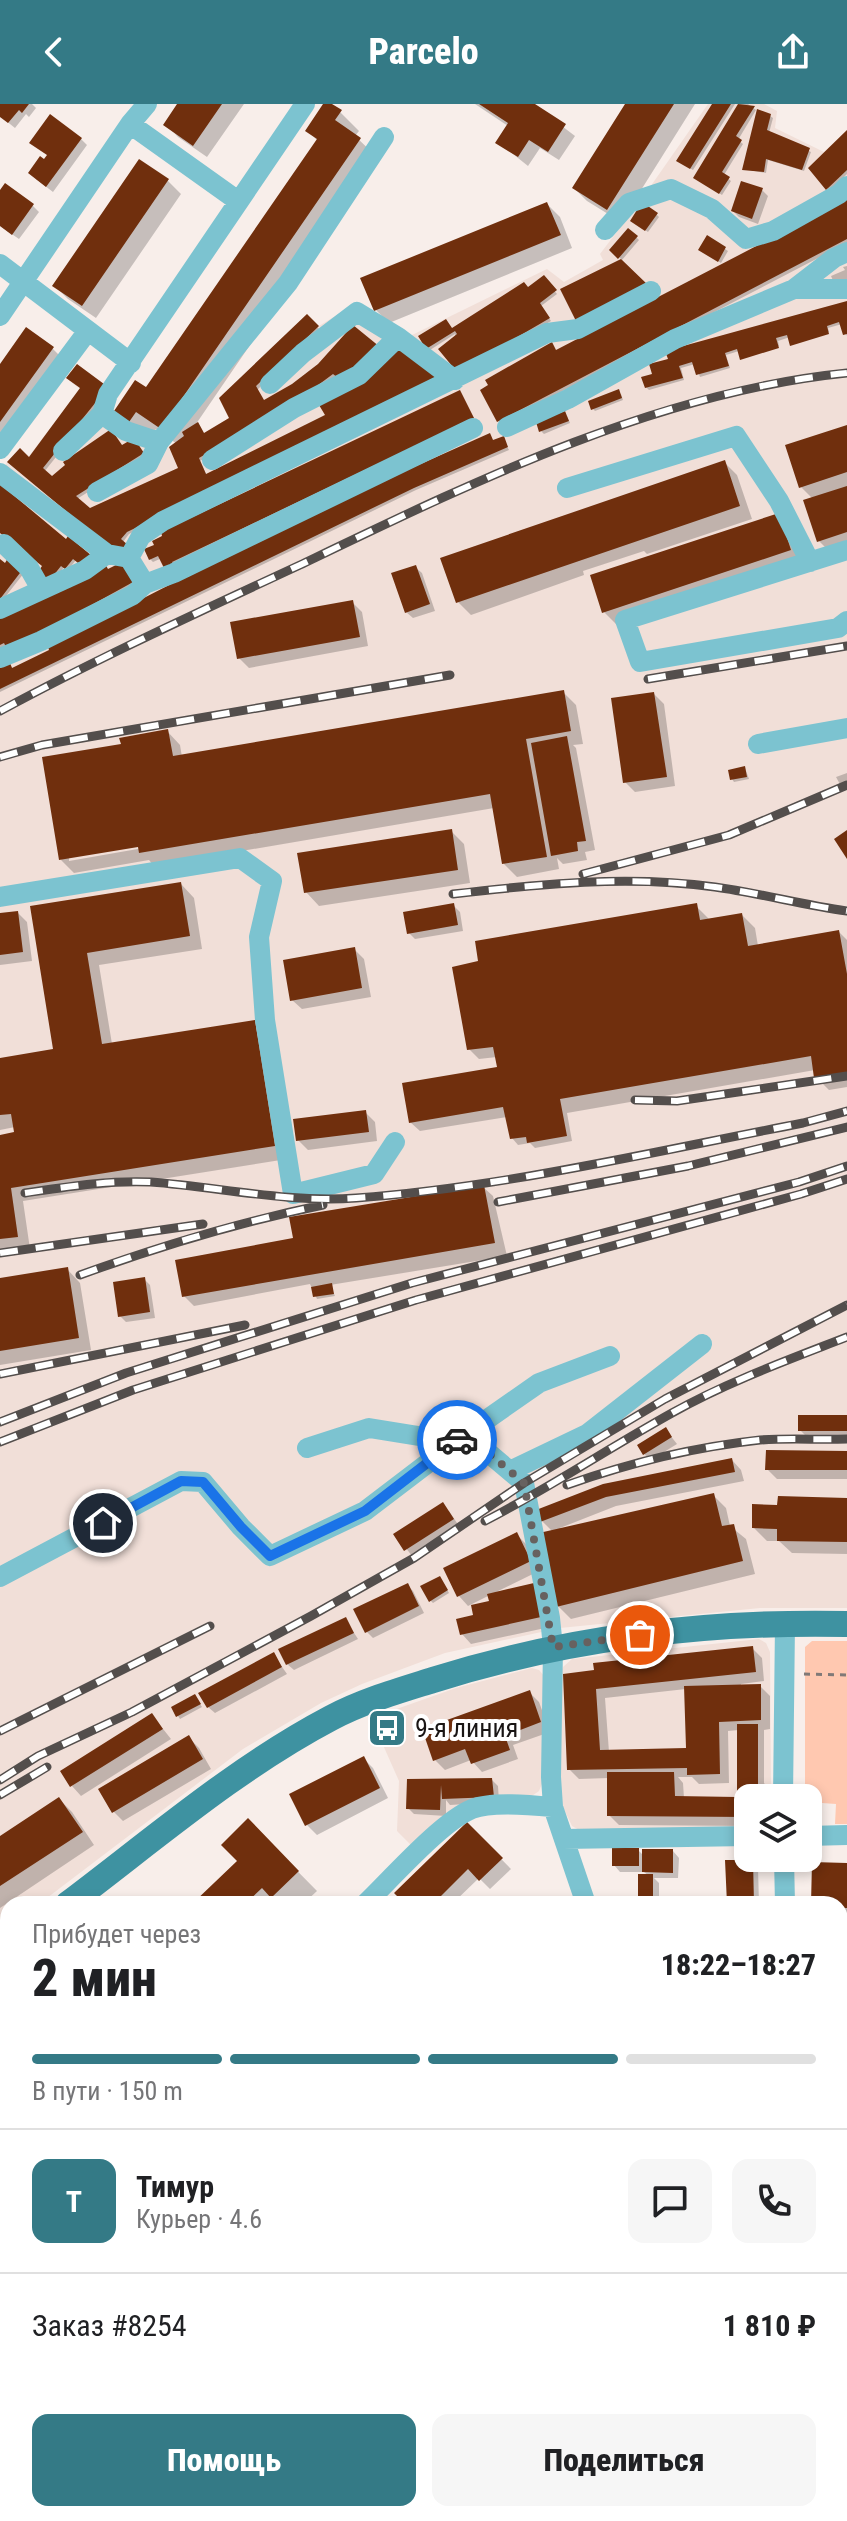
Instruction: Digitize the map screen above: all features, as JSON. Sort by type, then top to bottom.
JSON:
[{"type":"main road","points":[[79,1896],[253,1764],[331,1718],[373,1699],[553,1647],[669,1631],[785,1623],[847,1624]]},
{"type":"street","points":[[63,451],[102,414],[108,394],[305,104]]},
{"type":"street","points":[[0,316],[145,105]]},
{"type":"street","points":[[130,124],[238,201]]},
{"type":"street","points":[[97,492],[148,464],[159,442],[288,283],[384,137]]},
{"type":"street","points":[[605,230],[629,203],[671,189],[712,209],[746,239],[773,231],[839,194],[847,186]]},
{"type":"street","points":[[507,427],[568,399],[675,339],[794,289],[834,258],[847,252]]},
{"type":"street","points":[[0,264],[131,363]]},
{"type":"street","points":[[794,289],[847,289]]},
{"type":"street","points":[[129,558],[141,536],[163,521],[547,333],[578,329],[651,291]]},
{"type":"street","points":[[270,384],[303,353],[357,312],[398,337],[455,380]]},
{"type":"street","points":[[0,449],[87,332]]},
{"type":"street","points":[[212,460],[294,408],[359,375],[398,337]]},
{"type":"street","points":[[102,414],[126,431],[159,442]]},
{"type":"street","points":[[0,658],[133,595],[145,584],[174,573],[473,428]]},
{"type":"street","points":[[567,488],[736,436],[779,501],[810,562]]},
{"type":"street","points":[[0,473],[107,554],[129,558],[145,584]]},
{"type":"street","points":[[4,544],[29,568],[41,589]]},
{"type":"street","points":[[847,550],[625,620],[640,662],[838,628],[847,621]]},
{"type":"street","points":[[0,609],[85,570],[107,554]]},
{"type":"street","points":[[758,744],[847,728]]},
{"type":"street","points":[[0,897],[240,858],[272,881],[259,937],[265,1020],[293,1194],[374,1174],[395,1142]]},
{"type":"street","points":[[510,1471],[587,1434],[702,1344]]},
{"type":"street","points":[[0,1577],[181,1481],[203,1482],[270,1556],[365,1511],[539,1383],[610,1356]]},
{"type":"street","points":[[307,1448],[369,1428],[431,1438],[466,1434],[524,1483],[553,1647],[553,1807],[583,1896]]},
{"type":"street","points":[[783,1784],[785,1623]]},
{"type":"street","points":[[373,1896],[455,1818],[475,1807],[553,1807]]},
{"type":"street","points":[[822,1836],[847,1835]]},
{"type":"street","points":[[564,1839],[734,1836]]},
{"type":"street","points":[[784,1872],[785,1896]]},
{"type":"path","points":[[784,1675],[847,1675]]},
{"type":"shaded area","points":[[708,104],[764,104],[777,111],[775,128],[824,152],[847,130],[847,1608],[760,1608],[560,1628],[445,1653],[321,1703],[243,1749],[50,1896],[0,1896],[0,478],[7,462],[20,448],[29,456],[80,389],[66,378],[77,364],[108,387],[115,428],[139,439],[169,447],[184,436],[182,432],[198,422],[204,433],[229,418],[219,398],[307,314],[319,326],[353,305],[410,336],[547,269],[564,282],[603,260],[600,254]]},
{"type":"shaded area","points":[[759,1639],[766,1643],[770,1652],[771,1784],[734,1784],[734,1828],[579,1830],[572,1826],[562,1805],[559,1774],[560,1675],[572,1659]]},
{"type":"shaded area","points":[[812,1641],[847,1641],[847,1824],[835,1824],[836,1804],[822,1803],[822,1784],[805,1784],[805,1647]]},
{"type":"shaded area","points":[[532,1668],[539,1670],[546,1678],[544,1779],[539,1791],[529,1798],[508,1799],[412,1846],[397,1831],[399,1781],[371,1718],[456,1688]]},
{"type":"building","points":[[0,104],[29,104],[8,123],[0,117]]},
{"type":"building","points":[[177,104],[222,104],[193,146],[163,125]]},
{"type":"building","points":[[323,104],[332,104],[342,110],[335,120],[361,138],[161,429],[136,412],[129,422],[114,411],[135,380],[146,387],[317,139],[305,131]]},
{"type":"building","points":[[479,104],[535,104],[566,124],[548,152],[529,140],[518,157],[495,143],[508,123]]},
{"type":"building","points":[[625,104],[674,104],[607,210],[572,188]]},
{"type":"building","points":[[712,104],[731,104],[690,169],[676,161]]},
{"type":"building","points":[[738,104],[755,106],[736,136],[742,140],[722,172],[730,177],[719,194],[693,178]]},
{"type":"building","points":[[757,109],[771,114],[767,130],[810,148],[802,170],[766,159],[764,172],[742,170]]},
{"type":"building","points":[[50,114],[82,138],[46,187],[28,173],[40,156],[44,159],[47,155],[29,143]]},
{"type":"building","points":[[847,130],[847,170],[826,190],[808,168]]},
{"type":"building","points":[[139,159],[169,179],[82,306],[52,286]]},
{"type":"building","points":[[741,181],[763,188],[752,219],[731,211]]},
{"type":"building","points":[[5,183],[34,204],[12,235],[0,226],[0,190]]},
{"type":"building","points":[[847,199],[847,239],[497,422],[480,390],[488,385],[485,380],[552,342],[556,350]]},
{"type":"building","points":[[547,202],[561,235],[374,311],[360,278]]},
{"type":"building","points":[[642,202],[658,213],[645,231],[630,221]]},
{"type":"building","points":[[628,228],[638,236],[618,259],[609,250]]},
{"type":"building","points":[[707,235],[726,247],[718,262],[698,250]]},
{"type":"building","points":[[621,259],[648,285],[577,323],[560,289]]},
{"type":"building","points":[[544,275],[557,290],[540,303],[550,318],[457,372],[438,349],[457,334],[455,331],[426,349],[418,336],[446,319],[452,328],[524,282],[528,287]]},
{"type":"building","points":[[847,301],[847,334],[843,335],[839,322],[827,326],[829,334],[790,346],[787,335],[776,338],[779,348],[740,360],[737,349],[725,353],[729,366],[696,375],[692,362],[679,366],[683,378],[645,388],[641,377],[652,374],[649,364],[668,359],[665,351]]},
{"type":"building","points":[[307,314],[319,326],[256,386],[264,400],[318,364],[353,325],[380,347],[342,381],[333,374],[302,397],[199,458],[206,474],[325,415],[319,405],[401,345],[442,380],[127,532],[121,539],[128,545],[119,555],[7,462],[20,448],[29,457],[80,388],[66,378],[77,364],[108,387],[43,468],[52,476],[65,465],[63,462],[111,429],[122,445],[134,438],[144,453],[76,496],[90,508],[178,468],[169,447],[184,436],[182,432],[198,422],[204,433],[229,418],[219,398]]},
{"type":"building","points":[[26,327],[54,347],[0,422],[0,364]]},
{"type":"building","points":[[619,389],[622,398],[591,410],[588,401]]},
{"type":"building","points":[[460,390],[474,418],[172,562],[175,567],[166,572],[158,556],[149,560],[144,549],[154,545],[152,541],[162,536],[161,532]]},
{"type":"building","points":[[565,411],[569,421],[539,432],[536,422]]},
{"type":"building","points":[[847,425],[847,472],[799,488],[785,445]]},
{"type":"building","points":[[490,433],[493,440],[504,436],[508,447],[414,488],[0,689],[0,668],[10,663],[12,668],[175,582]]},
{"type":"building","points":[[725,460],[740,506],[456,603],[440,558]]},
{"type":"building","points":[[0,484],[66,539],[68,536],[92,556],[83,567],[73,559],[65,569],[61,566],[49,581],[38,572],[42,566],[0,533]]},
{"type":"building","points":[[847,486],[847,532],[817,542],[803,500]]},
{"type":"building","points":[[779,513],[791,550],[602,613],[590,575]]},
{"type":"building","points":[[8,558],[23,569],[0,599],[0,559],[5,563]]},
{"type":"building","points":[[104,562],[108,569],[116,565],[127,567],[135,581],[8,651],[4,643],[0,645],[0,615]]},
{"type":"building","points":[[416,565],[430,604],[405,613],[391,573]]},
{"type":"building","points":[[353,600],[360,637],[237,659],[230,622]]},
{"type":"building","points":[[564,690],[571,731],[526,739],[547,857],[502,864],[490,794],[139,853],[138,847],[59,860],[42,757],[121,744],[119,738],[168,729],[173,756]]},
{"type":"building","points":[[654,692],[667,777],[623,783],[611,698]]},
{"type":"building","points":[[567,736],[586,841],[577,842],[578,851],[551,856],[531,743]]},
{"type":"building","points":[[745,766],[747,777],[730,780],[728,770]]},
{"type":"building","points":[[452,829],[458,870],[304,893],[297,853]]},
{"type":"building","points":[[847,830],[847,859],[834,839]]},
{"type":"building","points":[[181,882],[190,936],[87,953],[102,1044],[255,1020],[275,1146],[11,1188],[18,1237],[0,1239],[0,1135],[14,1132],[11,1114],[0,1115],[0,1058],[53,1049],[30,906]]},
{"type":"building","points":[[454,903],[458,925],[407,934],[403,912]]},
{"type":"building","points":[[697,903],[700,920],[742,913],[748,946],[839,930],[847,974],[847,1072],[814,1078],[811,1056],[560,1099],[567,1136],[527,1143],[526,1137],[510,1139],[503,1107],[409,1123],[402,1083],[497,1067],[493,1047],[467,1050],[452,967],[478,961],[475,941]]},
{"type":"building","points":[[18,911],[23,952],[0,955],[0,913]]},
{"type":"building","points":[[355,947],[362,988],[290,1001],[283,960]]},
{"type":"building","points":[[366,1110],[369,1132],[296,1141],[293,1119]]},
{"type":"building","points":[[484,1185],[495,1243],[182,1297],[175,1260],[293,1238],[289,1217]]},
{"type":"building","points":[[68,1267],[79,1338],[0,1351],[0,1278]]},
{"type":"building","points":[[145,1277],[150,1312],[118,1317],[113,1282]]},
{"type":"building","points":[[332,1283],[334,1294],[313,1297],[311,1287]]},
{"type":"building","points":[[798,1415],[847,1415],[847,1431],[798,1431]]},
{"type":"building","points":[[666,1427],[672,1437],[643,1455],[637,1445]]},
{"type":"building","points":[[766,1450],[847,1451],[847,1470],[765,1470]]},
{"type":"building","points":[[732,1458],[735,1472],[606,1497],[540,1522],[536,1510],[603,1484]]},
{"type":"building","points":[[714,1493],[722,1526],[734,1524],[743,1561],[556,1607],[539,1533]]},
{"type":"building","points":[[778,1496],[847,1498],[847,1542],[777,1541],[777,1529],[752,1528],[752,1504],[777,1505]]},
{"type":"building","points":[[443,1502],[454,1519],[404,1551],[393,1534]]},
{"type":"building","points":[[517,1532],[531,1561],[457,1597],[443,1568]]},
{"type":"building","points":[[440,1576],[448,1590],[429,1602],[420,1586]]},
{"type":"building","points":[[408,1583],[419,1606],[365,1633],[353,1609]]},
{"type":"building","points":[[534,1583],[541,1617],[460,1635],[456,1619],[473,1615],[471,1605],[489,1601],[487,1594]]},
{"type":"building","points":[[346,1617],[354,1633],[286,1665],[278,1649]]},
{"type":"building","points":[[753,1646],[756,1672],[596,1689],[600,1750],[686,1748],[684,1686],[761,1684],[761,1720],[719,1722],[720,1774],[687,1775],[687,1768],[567,1770],[563,1674],[594,1670],[593,1663]]},
{"type":"building","points":[[274,1652],[282,1667],[207,1708],[198,1693]]},
{"type":"building","points":[[530,1690],[541,1722],[505,1736],[510,1750],[471,1764],[465,1749],[433,1761],[422,1729]]},
{"type":"building","points":[[195,1694],[201,1704],[176,1717],[171,1707]]},
{"type":"building","points":[[152,1713],[163,1729],[70,1787],[60,1771]]},
{"type":"building","points":[[737,1724],[758,1724],[758,1784],[737,1784]]},
{"type":"building","points":[[189,1735],[203,1759],[112,1813],[98,1789]]},
{"type":"building","points":[[364,1756],[380,1788],[305,1826],[289,1794]]},
{"type":"building","points":[[607,1772],[674,1772],[675,1796],[734,1797],[734,1817],[607,1816]]},
{"type":"building","points":[[492,1778],[494,1797],[442,1799],[441,1785],[440,1810],[406,1809],[407,1779]]},
{"type":"building","points":[[59,1797],[83,1832],[0,1886],[0,1836]]},
{"type":"building","points":[[248,1818],[299,1871],[273,1896],[262,1888],[254,1896],[200,1896],[237,1861],[221,1845]]},
{"type":"building","points":[[467,1822],[503,1858],[479,1881],[468,1869],[441,1896],[397,1896],[394,1893]]},
{"type":"building","points":[[612,1848],[639,1848],[639,1866],[612,1866]]},
{"type":"building","points":[[642,1849],[673,1849],[673,1873],[642,1872]]},
{"type":"building","points":[[725,1860],[734,1860],[734,1872],[753,1872],[754,1896],[727,1896]]},
{"type":"building","points":[[822,1862],[847,1863],[847,1896],[811,1896],[812,1872],[822,1872]]},
{"type":"building","points":[[638,1874],[653,1874],[653,1896],[638,1896]]},
{"type":"railway","points":[[0,711],[111,654],[365,534],[566,445],[705,399],[776,383],[847,373]]},
{"type":"railway","points":[[648,679],[847,646]]},
{"type":"railway","points":[[0,757],[42,745],[450,675]]},
{"type":"railway","points":[[583,874],[729,835],[847,785]]},
{"type":"railway","points":[[453,894],[551,884],[617,881],[682,883],[847,911]]},
{"type":"railway","points":[[635,1100],[677,1101],[847,1076]]},
{"type":"railway","points":[[25,1193],[88,1184],[135,1182],[304,1198],[356,1198],[412,1193],[581,1167],[803,1123],[847,1111]]},
{"type":"railway","points":[[498,1202],[688,1166],[847,1127]]},
{"type":"railway","points":[[0,1422],[126,1373],[412,1283],[799,1182],[847,1166]]},
{"type":"railway","points":[[0,1442],[133,1390],[416,1300],[847,1179]]},
{"type":"railway","points":[[80,1275],[200,1236],[323,1205]]},
{"type":"railway","points":[[0,1253],[203,1224]]},
{"type":"railway","points":[[0,1780],[38,1756],[132,1712],[311,1616],[414,1558],[524,1483],[665,1399],[847,1305]]},
{"type":"railway","points":[[0,1374],[245,1325]]},
{"type":"railway","points":[[485,1521],[714,1391],[847,1337]]},
{"type":"railway","points":[[567,1485],[638,1463],[711,1447],[760,1440],[847,1439]]},
{"type":"railway","points":[[0,1731],[210,1626]]},
{"type":"railway","points":[[0,1795],[47,1767]]},
{"type":"way so far","points":[[457,1440],[466,1434],[524,1483],[553,1647],[640,1635]]},
{"type":"place","name":"9-я линия","points":[[387,1728]]},
{"type":"route","points":[[103,1523],[181,1481],[203,1482],[270,1556],[365,1511],[457,1440]]}]
